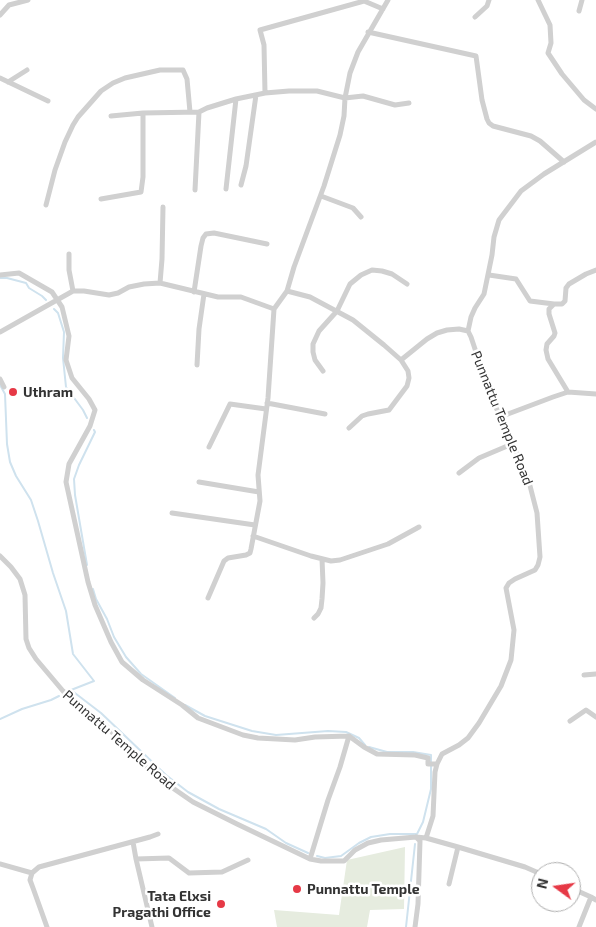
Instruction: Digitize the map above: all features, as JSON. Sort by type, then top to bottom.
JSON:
[{"type":"street","points":[[0,15],[9,5],[28,0]]},
{"type":"street","points":[[208,598],[224,562],[228,558],[250,553],[260,501],[258,475],[267,402],[274,309],[287,291],[321,196],[340,135],[350,73],[368,32],[388,0]]},
{"type":"street","points":[[475,17],[487,6],[489,0]]},
{"type":"street","points":[[538,0],[552,34],[548,53],[580,96],[596,109]]},
{"type":"street","points":[[580,11],[582,0]]},
{"type":"street","points":[[265,93],[264,44],[260,30],[364,1],[383,9]]},
{"type":"street","points":[[368,32],[476,56],[482,100],[489,123],[493,126],[531,136],[540,141],[564,162]]},
{"type":"street","points":[[8,82],[27,70]]},
{"type":"street","points":[[46,205],[55,170],[73,125],[101,91],[113,82],[160,70],[183,70],[187,79],[190,112]]},
{"type":"street","points":[[0,78],[48,102]]},
{"type":"street","points":[[111,116],[142,113],[199,112],[236,99],[265,93],[317,91],[345,98],[363,96],[395,106],[410,103]]},
{"type":"street","points":[[241,186],[246,166],[256,95]]},
{"type":"street","points":[[226,189],[236,99]]},
{"type":"street","points":[[195,190],[199,112]]},
{"type":"street","points":[[101,199],[141,192],[143,177],[142,113]]},
{"type":"street","points":[[401,360],[437,333],[459,329],[468,331],[475,308],[484,294],[494,237],[499,220],[521,192],[596,142]]},
{"type":"street","points":[[321,196],[353,208],[361,217]]},
{"type":"street","points":[[160,283],[163,207]]},
{"type":"street","points":[[194,292],[202,238],[206,234],[214,233],[267,244]]},
{"type":"street","points":[[69,254],[69,270],[73,291]]},
{"type":"street","points":[[324,371],[315,360],[314,344],[319,331],[337,311],[350,284],[361,275],[372,270],[392,274],[407,284]]},
{"type":"street","points":[[488,275],[516,279],[530,301],[562,304],[565,301],[568,284],[596,270]]},
{"type":"street","points":[[0,275],[19,274],[52,292],[62,307],[69,336],[66,360],[72,378],[89,399],[95,410],[90,426],[69,464],[66,482],[88,582],[95,605],[122,662],[143,680],[182,705],[198,718],[244,735],[258,738],[295,740],[315,737],[349,736],[377,754],[415,755],[428,758],[428,764],[436,764],[433,816],[426,838]]},
{"type":"street","points":[[0,332],[73,291],[109,295],[130,287],[160,283],[218,297],[241,298],[274,309]]},
{"type":"street","points":[[287,291],[310,298],[353,320],[384,344],[401,360],[408,371],[407,386],[389,410],[362,416],[349,428]]},
{"type":"street","points":[[197,365],[199,329],[204,294]]},
{"type":"street","points":[[554,304],[549,309],[549,314],[555,333],[547,344],[546,350],[548,359],[568,392]]},
{"type":"street","name":"Punnattu Temple Road","points":[[436,764],[442,754],[468,738],[501,686],[511,660],[514,630],[506,588],[515,579],[535,570],[540,557],[537,513],[528,478],[494,403],[468,331]]},
{"type":"street","points":[[0,379],[4,387]]},
{"type":"street","points":[[500,417],[568,392],[596,394]]},
{"type":"street","points":[[267,402],[325,414]]},
{"type":"street","points":[[209,447],[230,404],[266,409]]},
{"type":"street","points":[[459,473],[479,458],[512,444]]},
{"type":"street","points":[[199,482],[259,492]]},
{"type":"street","points":[[172,513],[255,525]]},
{"type":"street","points":[[253,536],[322,560],[331,561],[340,560],[388,544],[419,527]]},
{"type":"street","name":"Punnattu Temple Road","points":[[0,556],[20,579],[25,595],[26,639],[36,659],[62,690],[107,727],[141,762],[164,782],[194,802],[310,859],[344,861],[355,850],[368,843],[416,837],[458,846],[531,870]]},
{"type":"street","points":[[314,618],[318,614],[322,599],[322,560]]},
{"type":"street","points":[[584,674],[596,674]]},
{"type":"street","points":[[570,721],[586,710],[596,717]]},
{"type":"street","points":[[310,859],[349,736]]},
{"type":"street","points":[[46,927],[30,880],[32,873],[39,867],[158,834]]},
{"type":"street","points":[[414,927],[418,904],[420,841],[416,837]]},
{"type":"street","points":[[134,842],[136,859],[152,927]]},
{"type":"street","points":[[449,884],[458,846]]},
{"type":"street","points":[[136,859],[169,858],[189,873],[222,872],[248,860]]},
{"type":"street","points":[[0,864],[32,873]]},
{"type":"street","points":[[579,927],[594,898],[581,892]]},
{"type":"shaded area","points":[[405,847],[404,909],[370,910],[367,927],[277,927],[274,910],[339,915],[347,860]]},
{"type":"waterway","points":[[0,278],[26,283],[29,288],[46,300]]},
{"type":"waterway","points":[[54,309],[58,313],[64,332],[63,358],[66,387],[87,418]]},
{"type":"waterway","points":[[0,385],[5,394],[7,444],[10,462],[16,476],[31,500],[38,521],[66,611],[73,654],[94,681],[71,690],[101,713],[166,775],[188,792],[219,809],[266,829],[286,843],[308,853]]},
{"type":"waterway","points":[[87,565],[74,479],[95,432],[94,430]]},
{"type":"waterway","points":[[93,589],[114,637],[126,657],[141,674],[175,698]]},
{"type":"waterway","points":[[0,719],[59,696]]},
{"type":"waterway","points":[[185,705],[205,716],[252,731],[276,735],[328,731],[346,732],[359,738],[365,745]]},
{"type":"waterway","points":[[317,856],[325,858],[341,856],[371,837],[390,834],[417,834],[423,822],[431,789],[431,755],[413,752],[387,752],[369,747]]},
{"type":"waterway","points":[[406,927],[415,844]]},
{"type":"place","name":"Uthram","points":[[13,392]]},
{"type":"place","name":"Punnattu Temple","points":[[297,889]]},
{"type":"place","name":"Tata Elxsi Pragathi Office","points":[[221,904]]}]
